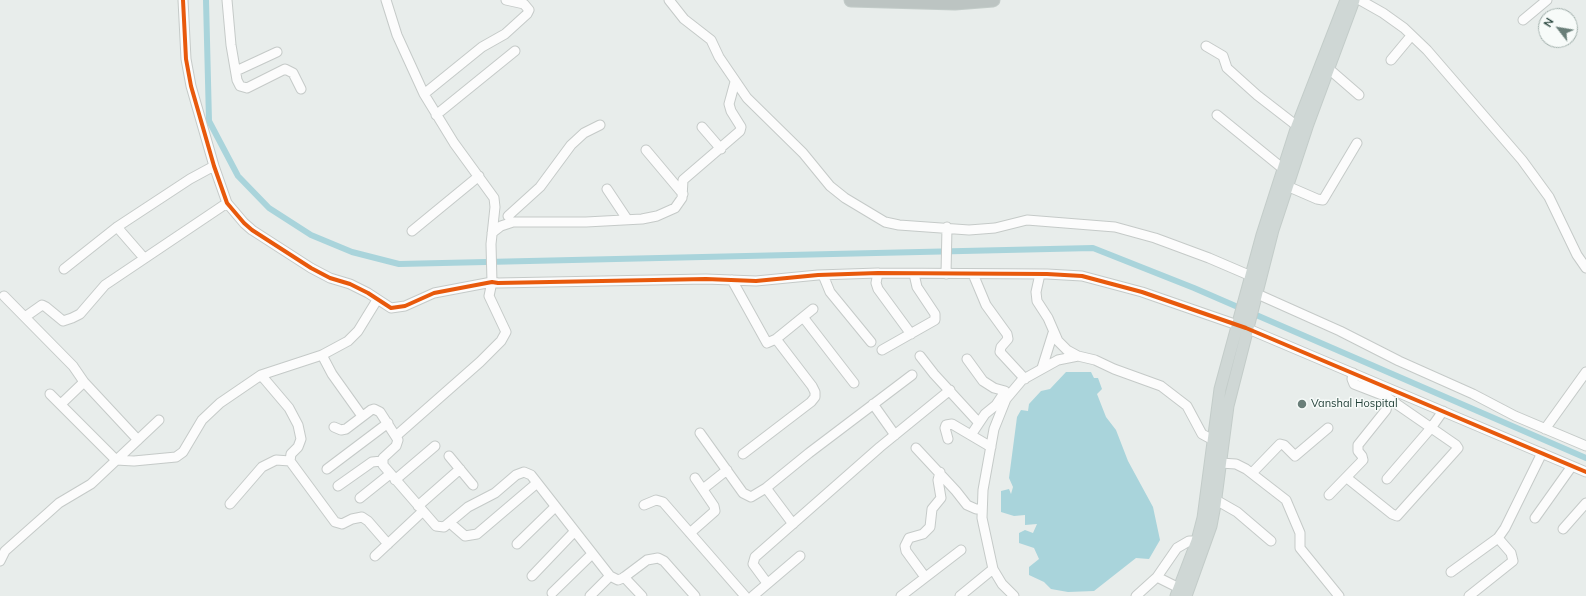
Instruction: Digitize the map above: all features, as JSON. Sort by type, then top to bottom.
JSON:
[{"type":"highway","points":[[851,0],[932,2],[994,0]]},
{"type":"main road","points":[[1181,593],[1197,541],[1207,499],[1220,389],[1287,186],[1286,172],[1297,126],[1346,0]]},
{"type":"main road","points":[[1252,293],[1250,276],[1286,172],[1329,69],[1354,0]]},
{"type":"main road","points":[[1181,593],[1204,549],[1216,500],[1228,406],[1243,323]]},
{"type":"street","points":[[183,0],[186,59],[191,86],[214,166],[227,203],[244,223],[263,237],[318,272],[330,278],[350,284],[368,293],[391,308],[396,308],[434,294],[492,279],[498,283],[756,281],[823,275],[878,273],[914,274],[946,271],[972,274],[1040,274],[1082,276],[1142,292],[1243,323],[1353,373],[1542,452],[1586,472]]},
{"type":"street","points":[[228,0],[230,38],[240,86],[247,88],[285,69],[293,74],[301,89]]},
{"type":"street","points":[[386,0],[397,35],[424,94],[436,115],[495,201],[510,219],[586,222],[649,218],[664,214],[679,204],[683,194],[683,180],[738,135],[741,129],[730,108],[730,100],[735,82]]},
{"type":"street","points":[[424,94],[482,47],[504,34],[528,14],[529,10],[524,4],[506,0]]},
{"type":"street","points":[[669,0],[684,19],[711,40],[735,82],[754,106],[803,153],[840,195],[888,223],[947,231],[987,229],[1018,221],[1036,220],[1115,227],[1155,238],[1209,258],[1250,276]]},
{"type":"street","points":[[1360,0],[1383,13],[1427,50],[1522,160],[1549,197],[1577,255],[1586,268]]},
{"type":"street","points":[[1523,20],[1547,0]]},
{"type":"street","points":[[1391,60],[1411,36]]},
{"type":"street","points":[[1206,46],[1223,56],[1227,68],[1257,95],[1297,126]]},
{"type":"street","points":[[236,71],[277,52]]},
{"type":"street","points":[[436,115],[515,52]]},
{"type":"street","points":[[1329,69],[1360,95]]},
{"type":"street","points":[[1217,115],[1286,172]]},
{"type":"street","points":[[492,233],[510,219],[540,187],[571,146],[584,133],[600,126]]},
{"type":"street","points":[[702,127],[720,149]]},
{"type":"street","points":[[1287,186],[1317,199],[1323,200],[1357,143]]},
{"type":"street","points":[[646,150],[683,194]]},
{"type":"street","points":[[64,269],[117,227],[190,179],[214,166]]},
{"type":"street","points":[[412,231],[479,176]]},
{"type":"street","points":[[607,189],[627,219]]},
{"type":"street","points":[[396,436],[480,362],[505,336],[504,326],[489,296],[492,279],[491,244],[495,201]]},
{"type":"street","points":[[25,316],[42,305],[46,306],[63,321],[80,314],[105,285],[227,203]]},
{"type":"street","points":[[117,227],[144,258]]},
{"type":"street","points":[[946,271],[947,231]]},
{"type":"street","points":[[878,273],[876,283],[878,289],[911,334]]},
{"type":"street","points":[[882,350],[932,322],[936,316],[917,287],[914,274]]},
{"type":"street","points":[[972,274],[981,296],[1008,336],[1007,340],[1001,347],[1000,352],[1023,376]]},
{"type":"street","points":[[1040,274],[1036,297],[1039,306],[1048,318],[1053,333],[1062,347],[1078,356],[1095,360],[1114,370],[1161,386],[1187,406],[1202,434],[1213,440]]},
{"type":"street","points":[[823,275],[830,292],[870,342]]},
{"type":"street","points":[[732,280],[765,341],[770,343],[813,309]]},
{"type":"street","points":[[1252,293],[1340,331],[1399,361],[1478,396],[1545,429],[1586,446]]},
{"type":"street","points":[[4,296],[74,366],[84,382],[138,440]]},
{"type":"street","points":[[50,394],[116,460],[176,457],[183,452],[202,420],[220,403],[261,375],[322,355],[348,341],[358,331],[377,300]]},
{"type":"street","points":[[803,317],[854,383]]},
{"type":"street","points":[[1042,368],[1053,333]]},
{"type":"street","points":[[743,454],[811,402],[815,397],[815,392],[812,386],[776,339]]},
{"type":"street","points":[[322,355],[332,374],[362,416]]},
{"type":"street","points":[[920,356],[979,423]]},
{"type":"street","points":[[971,435],[985,414],[996,405],[1009,385],[1023,376],[1058,360],[1078,356]]},
{"type":"street","points":[[967,359],[983,381],[994,388],[1005,391]]},
{"type":"street","points":[[1545,429],[1586,372]]},
{"type":"street","points":[[1347,478],[1392,514],[1399,515],[1458,448],[1456,444],[1389,399],[1354,384],[1352,380],[1353,373]]},
{"type":"street","points":[[261,375],[289,408],[298,425],[301,439],[298,447],[292,454],[290,461]]},
{"type":"street","points":[[700,433],[747,496],[751,497],[766,488],[912,375]]},
{"type":"street","points":[[1014,596],[1002,584],[993,569],[986,539],[982,509],[983,490],[1000,410],[1023,376]]},
{"type":"street","points":[[61,404],[84,382]]},
{"type":"street","points":[[767,583],[754,566],[753,561],[755,557],[895,435],[950,390]]},
{"type":"street","points":[[1329,495],[1363,460],[1358,450],[1358,445],[1384,413],[1389,405],[1389,399]]},
{"type":"street","points":[[873,404],[895,435]]},
{"type":"street","points":[[334,427],[341,430],[346,429],[371,410],[377,410],[388,423],[396,436],[398,443],[382,461],[372,462],[338,486]]},
{"type":"street","points":[[1387,479],[1431,428],[1443,411]]},
{"type":"street","points":[[0,560],[5,551],[54,507],[91,484],[159,420]]},
{"type":"street","points":[[327,469],[388,423]]},
{"type":"street","points":[[948,439],[945,428],[949,424],[952,424],[991,447]]},
{"type":"street","points":[[1252,473],[1280,444],[1284,445],[1295,456],[1328,428]]},
{"type":"street","points":[[360,498],[435,446]]},
{"type":"street","points":[[916,448],[940,472],[967,505],[976,509],[982,509]]},
{"type":"street","points":[[1452,572],[1498,538],[1509,522],[1542,452]]},
{"type":"street","points":[[449,456],[473,485]]},
{"type":"street","points":[[230,504],[262,467],[276,460],[290,461],[335,522],[342,524],[352,519],[362,517],[368,521],[388,544]]},
{"type":"street","points":[[382,461],[392,477],[420,509],[436,526],[444,527],[468,507],[494,493],[519,473],[528,473],[610,576],[618,580],[647,560],[658,558],[664,561],[695,596]]},
{"type":"street","points":[[1220,463],[1236,464],[1252,473],[1287,502],[1300,533],[1300,548],[1339,596]]},
{"type":"street","points":[[1535,518],[1572,466]]},
{"type":"street","points":[[375,556],[460,469]]},
{"type":"street","points":[[703,489],[727,470]]},
{"type":"street","points":[[925,577],[906,551],[905,546],[909,538],[924,534],[930,527],[932,509],[941,498],[938,480],[940,472]]},
{"type":"street","points":[[690,533],[715,511],[714,506],[695,478]]},
{"type":"street","points":[[450,523],[465,536],[477,534],[537,483]]},
{"type":"street","points":[[766,488],[793,524]]},
{"type":"street","points":[[644,505],[656,500],[664,502],[745,596]]},
{"type":"street","points":[[1216,500],[1237,512],[1271,541]]},
{"type":"street","points":[[1563,529],[1586,503]]},
{"type":"street","points":[[517,544],[555,507]]},
{"type":"street","points":[[532,576],[574,532]]},
{"type":"street","points":[[1469,596],[1513,561],[1511,553],[1498,538]]},
{"type":"street","points":[[1136,596],[1156,576],[1177,548],[1189,541],[1197,541]]},
{"type":"street","points":[[900,596],[961,550]]},
{"type":"street","points":[[552,593],[592,554]]},
{"type":"street","points":[[753,596],[800,556]]},
{"type":"street","points":[[960,596],[993,569]]},
{"type":"street","points":[[596,594],[610,576]]},
{"type":"street","points":[[1156,576],[1181,593]]},
{"type":"street","points":[[624,577],[642,596]]},
{"type":"water","points":[[1066,372],[1091,372],[1094,378],[1098,378],[1102,389],[1097,394],[1106,417],[1116,430],[1128,461],[1153,507],[1160,540],[1149,559],[1136,558],[1094,591],[1068,592],[1051,589],[1044,582],[1029,575],[1029,567],[1039,559],[1034,548],[1019,543],[1019,533],[1025,530],[1033,533],[1037,524],[1025,525],[1025,515],[1014,516],[1001,512],[1001,491],[1009,489],[1011,494],[1013,487],[1009,478],[1017,417],[1021,410],[1028,411],[1029,404],[1041,391],[1050,389]]},
{"type":"waterway","points":[[206,0],[209,121],[238,176],[269,208],[311,235],[352,252],[399,264],[1093,248],[1194,288],[1586,458]]},
{"type":"cycle path","points":[[183,0],[186,59],[191,86],[214,166],[227,203],[252,230],[311,268],[330,278],[350,284],[368,293],[391,308],[405,306],[434,293],[492,282],[706,279],[756,281],[818,275],[878,273],[1047,274],[1082,276],[1142,292],[1246,328],[1586,472]]},
{"type":"place","name":"Vanshal Hospital","points":[[1302,404]]}]
